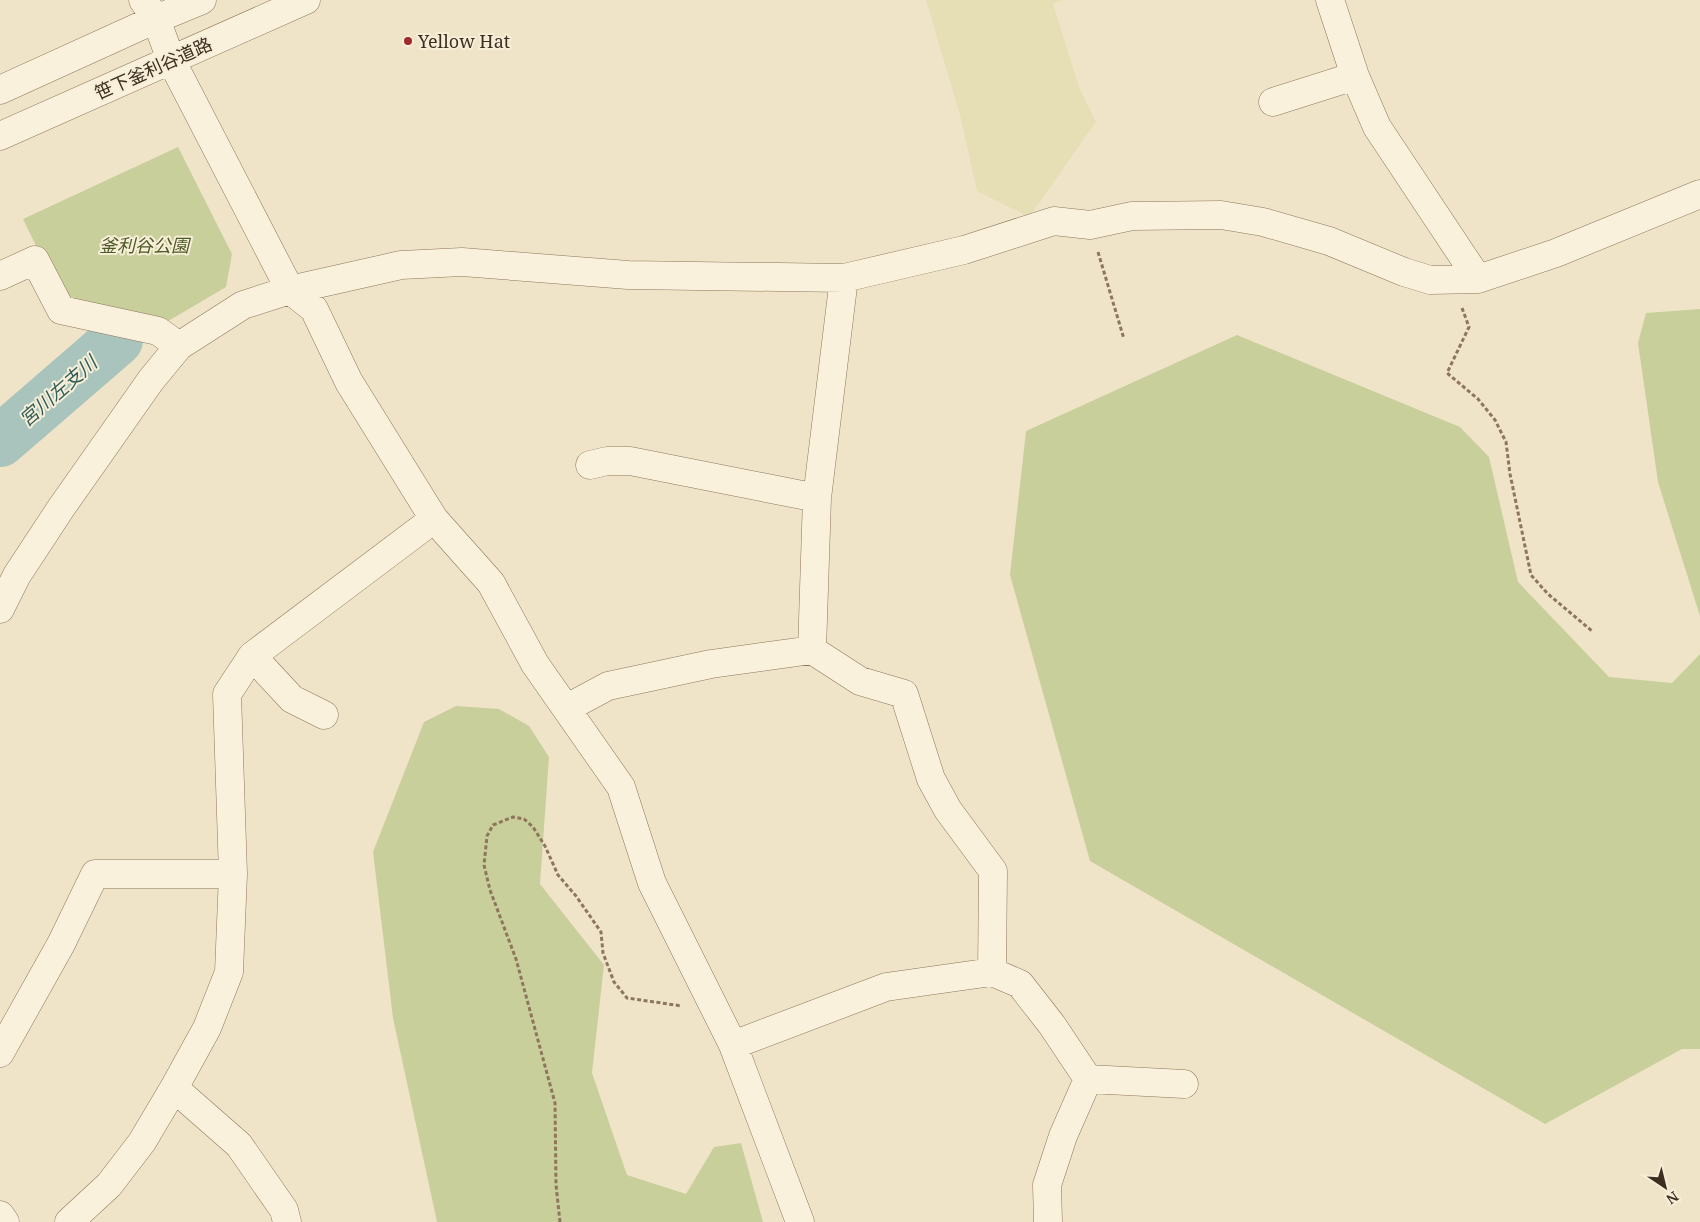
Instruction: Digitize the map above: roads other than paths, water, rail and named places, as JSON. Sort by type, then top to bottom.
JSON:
[{"type":"street","points":[[0,90],[149,9],[202,0]]},
{"type":"street","name":"笹下釜利谷道路","points":[[0,136],[306,0]]},
{"type":"street","points":[[1330,0],[1355,76],[1377,127],[1478,279]]},
{"type":"street","points":[[149,9],[172,60],[290,290],[314,308],[349,382],[434,520],[491,583],[535,664],[622,786],[652,883],[733,1045],[800,1222]]},
{"type":"street","points":[[1272,102],[1355,76]]},
{"type":"street","points":[[0,609],[17,575],[61,508],[151,380],[178,346],[243,305],[290,290],[401,265],[462,262],[628,275],[844,278],[964,250],[1054,221],[1090,226],[1132,216],[1221,215],[1263,222],[1330,241],[1404,272],[1430,280],[1478,279],[1556,253],[1700,194]]},
{"type":"street","points":[[0,276],[35,260],[61,310],[158,331],[178,346]]},
{"type":"street","points":[[812,650],[817,498],[844,278]]},
{"type":"street","points":[[590,466],[607,461],[630,461],[817,498]]},
{"type":"street","points":[[68,1222],[109,1186],[142,1142],[207,1028],[229,972],[234,874],[227,694],[252,656],[434,520]]},
{"type":"street","points":[[567,708],[608,686],[711,664],[812,650],[860,681],[904,694],[931,779],[948,810],[993,871],[992,972]]},
{"type":"street","points":[[252,656],[292,699],[324,714]]},
{"type":"street","points":[[0,1052],[61,944],[95,874],[234,874]]},
{"type":"street","points":[[733,1045],[886,986],[992,972],[1020,984],[1052,1025],[1088,1080]]},
{"type":"street","points":[[1088,1080],[1184,1084]]},
{"type":"street","points":[[1048,1222],[1047,1185],[1063,1136],[1088,1080]]},
{"type":"street","points":[[174,1088],[238,1145],[284,1210],[287,1222]]},
{"type":"street","points":[[0,1215],[5,1222]]},
{"type":"waterway","name":"宮川左支川","points":[[0,441],[117,340]]},
{"type":"place","name":"Yellow Hat","points":[[408,41]]},
{"type":"park label","name":"釜利谷公園","points":[[144,245]]}]
